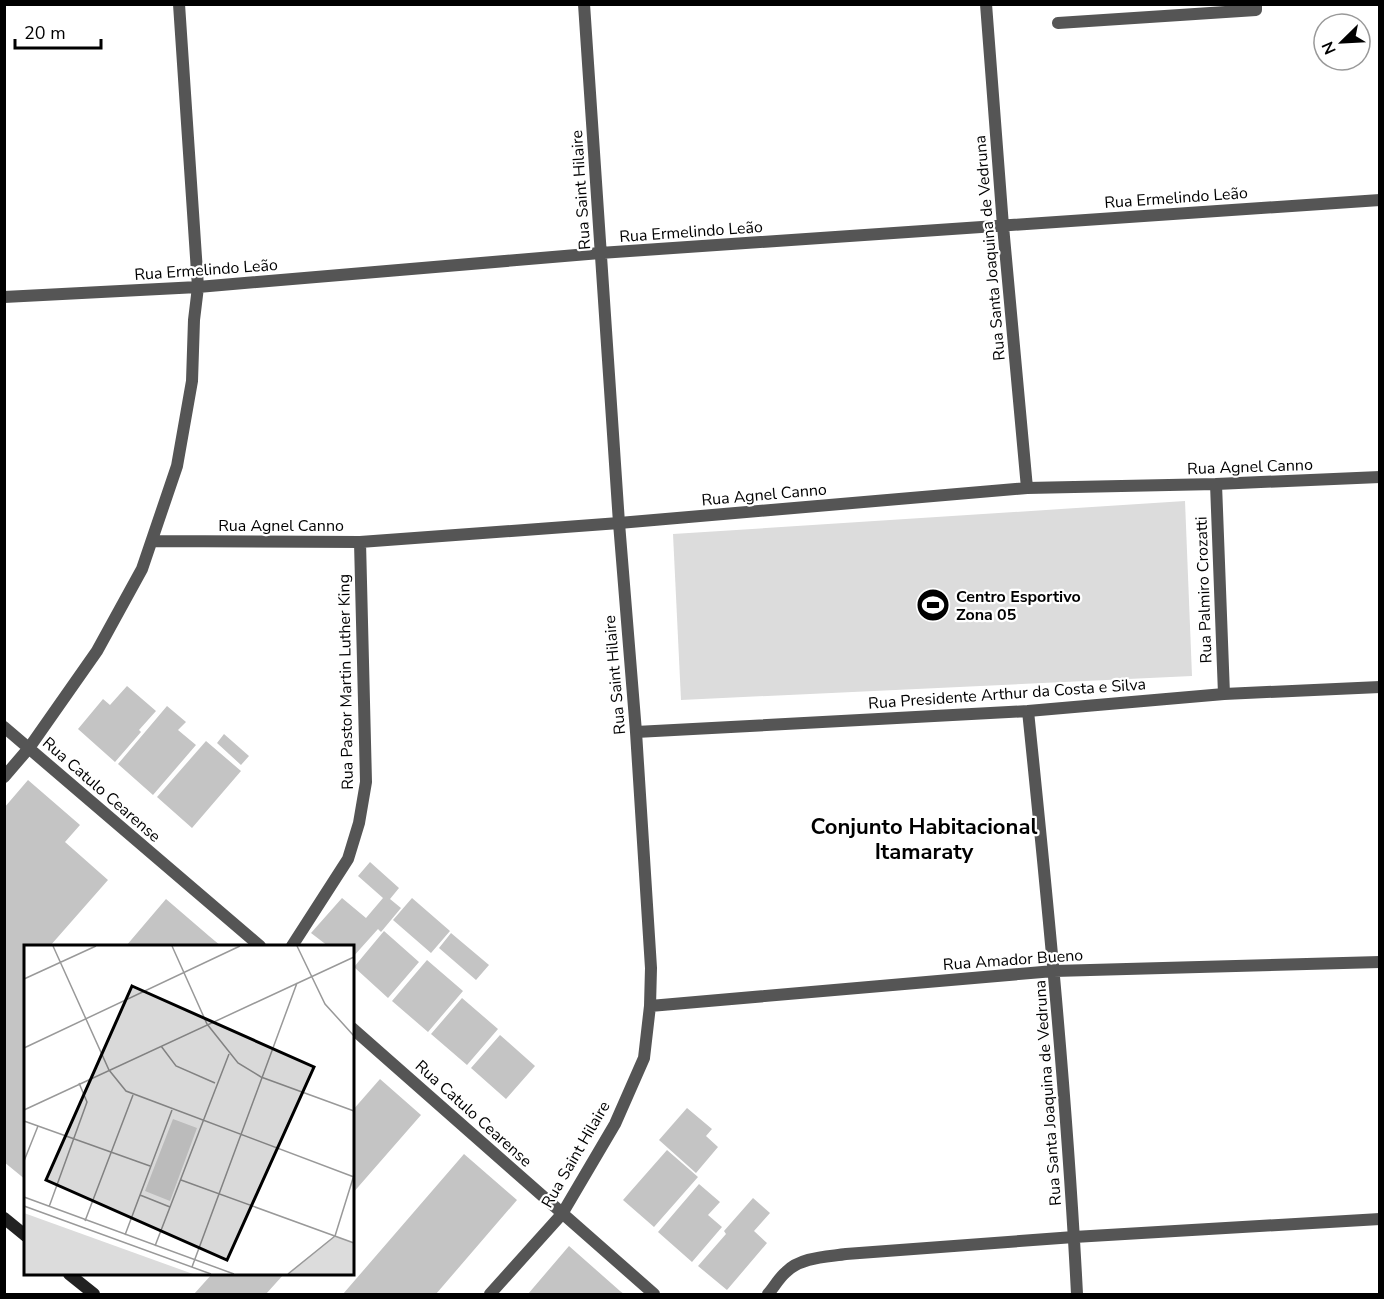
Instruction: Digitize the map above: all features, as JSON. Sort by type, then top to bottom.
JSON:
[{"type":"main road","points":[[4,1218],[24,1234]]},
{"type":"main road","points":[[70,1275],[94,1294]]},
{"type":"street","points":[[4,777],[29,748],[97,651],[142,569],[177,466],[192,381],[194,320],[198,287],[179,4]]},
{"type":"street","name":"Rua Saint Hilaire","points":[[489,1294],[562,1214],[615,1124],[645,1058],[650,1006],[651,968],[636,732],[619,523],[584,4]]},
{"type":"street","name":"Rua Santa Joaquina de Vedruna","points":[[986,4],[1027,488]]},
{"type":"street","points":[[1058,23],[1256,10],[1256,4]]},
{"type":"street","name":"Rua Ermelindo Leão","points":[[4,297],[198,287],[600,253],[1380,200]]},
{"type":"street","name":"Rua Agnel Canno","points":[[152,541],[360,542],[619,523],[1027,488],[1216,484],[1380,477]]},
{"type":"street","name":"Rua Palmiro Crozatti","points":[[1216,484],[1224,694]]},
{"type":"street","name":"Rua Pastor Martin Luther King","points":[[293,945],[348,859],[359,823],[366,782],[360,542]]},
{"type":"street","name":"Rua Presidente Arthur da Costa e Silva","points":[[636,732],[1028,711],[1224,694],[1380,687]]},
{"type":"street","name":"Rua Santa Joaquina de Vedruna","points":[[1028,711],[1054,971],[1077,1294]]},
{"type":"street","name":"Rua Catulo Cearense","points":[[4,727],[259,945]]},
{"type":"street","name":"Rua Amador Bueno","points":[[650,1006],[1054,971],[1380,962]]},
{"type":"street","name":"Rua Catulo Cearense","points":[[354,1030],[654,1294]]},
{"type":"street","points":[[768,1294],[787,1270],[799,1263],[846,1254],[1074,1237],[1380,1219]]},
{"type":"shaded area","name":"Centro Esportivo Zona 05","points":[[1185,501],[1192,676],[681,700],[673,534]]},
{"type":"building","points":[[127,686],[156,711],[115,762],[78,729],[103,699],[110,705]]},
{"type":"building","points":[[167,706],[186,722],[178,730],[196,745],[153,795],[118,764]]},
{"type":"building","points":[[224,734],[249,756],[241,765],[217,743]]},
{"type":"building","points":[[206,741],[241,771],[192,828],[157,797]]},
{"type":"building","points":[[28,780],[80,825],[65,842],[108,880],[51,945],[24,945],[24,1178],[4,1162],[4,808]]},
{"type":"building","points":[[370,862],[399,888],[390,899],[401,908],[381,932],[378,929],[354,956],[354,945],[327,945],[311,933],[342,898],[366,918],[383,898],[358,876]]},
{"type":"building","points":[[412,898],[450,931],[431,953],[393,920]]},
{"type":"building","points":[[166,899],[220,945],[127,945]]},
{"type":"building","points":[[384,931],[419,962],[388,998],[354,967]]},
{"type":"building","points":[[451,933],[489,965],[476,980],[439,948]]},
{"type":"building","points":[[427,960],[463,991],[428,1032],[392,1001]]},
{"type":"building","points":[[462,998],[498,1029],[467,1065],[431,1034]]},
{"type":"building","points":[[500,1035],[535,1066],[506,1099],[471,1068]]},
{"type":"building","points":[[380,1079],[421,1115],[354,1192],[354,1109]]},
{"type":"building","points":[[687,1108],[712,1129],[706,1136],[718,1147],[696,1173],[659,1140]]},
{"type":"building","points":[[667,1150],[698,1177],[654,1227],[623,1200]]},
{"type":"building","points":[[464,1154],[517,1200],[436,1294],[343,1294]]},
{"type":"building","points":[[699,1184],[720,1202],[708,1215],[722,1227],[692,1262],[658,1232]]},
{"type":"building","points":[[753,1198],[770,1213],[754,1231],[767,1243],[727,1290],[698,1266]]},
{"type":"building","points":[[569,1246],[620,1291],[624,1294],[528,1294]]},
{"type":"building","points":[[211,1275],[283,1275],[266,1294],[194,1294]]},
{"type":"place","name":"Centro Esportivo Zona 05","points":[[933,605]]},
{"type":"district","name":"Conjunto Habitacional Itamaraty","points":[[924,838]]}]
